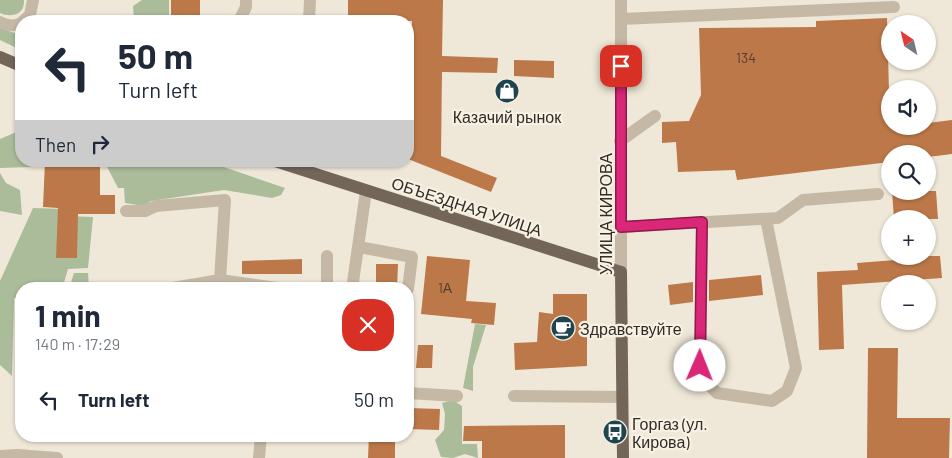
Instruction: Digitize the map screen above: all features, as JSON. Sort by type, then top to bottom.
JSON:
[{"type":"main road","points":[[0,57],[15,63]]},
{"type":"main road","name":"ОБЪЕЗДНАЯ УЛИЦА","points":[[305,167],[366,191],[621,272]]},
{"type":"main road","name":"УЛИЦА КИРОВА","points":[[621,272],[623,458]]},
{"type":"street","points":[[30,15],[33,0]]},
{"type":"street","points":[[242,15],[246,7],[246,0]]},
{"type":"street","points":[[309,15],[310,0]]},
{"type":"street","name":"УЛИЦА КИРОВА","points":[[621,0],[621,272]]},
{"type":"street","points":[[621,19],[894,7]]},
{"type":"street","points":[[0,22],[6,25],[15,24]]},
{"type":"street","points":[[620,141],[655,116]]},
{"type":"street","points":[[353,282],[366,191]]},
{"type":"street","points":[[621,227],[778,218],[803,200],[878,194]]},
{"type":"street","points":[[126,211],[145,211],[156,206],[225,200],[220,280]]},
{"type":"street","points":[[702,222],[700,366],[704,381],[717,393],[772,401],[787,391],[796,368],[766,219]]},
{"type":"street","points":[[359,247],[412,257],[409,282]]},
{"type":"street","points":[[328,256],[328,282]]},
{"type":"street","points":[[208,282],[220,280],[234,282]]},
{"type":"street","points":[[414,393],[457,396]]},
{"type":"street","points":[[514,396],[622,397]]},
{"type":"street","points":[[259,458],[260,442]]},
{"type":"street","points":[[0,456],[17,455],[58,458]]},
{"type":"green space","points":[[0,0],[24,0],[24,5],[20,12],[16,14],[4,14],[0,13]]},
{"type":"green space","points":[[142,0],[169,0],[169,15],[134,15],[133,6]]},
{"type":"green space","points":[[0,28],[15,33],[15,47],[0,40]]},
{"type":"green space","points":[[15,133],[15,167],[32,167],[0,168],[0,139]]},
{"type":"green space","points":[[107,167],[224,167],[285,188],[281,195],[272,198],[224,190],[151,201],[144,206],[125,203],[124,188],[118,188]]},
{"type":"green space","points":[[0,173],[6,183],[20,190],[22,215],[0,211]]},
{"type":"green space","points":[[33,208],[65,209],[65,216],[93,217],[88,268],[68,269],[64,282],[15,282],[12,376],[0,365],[0,281]]},
{"type":"green space","points":[[74,273],[88,273],[89,282],[71,282]]},
{"type":"green space","points":[[475,324],[486,325],[473,367],[473,391],[463,388]]},
{"type":"green space","points":[[453,400],[462,406],[462,444],[477,444],[478,458],[465,454],[453,458],[441,457],[435,440],[444,430],[445,414],[442,403]]},
{"type":"building","points":[[171,0],[200,0],[200,15],[171,15]]},
{"type":"building","points":[[348,0],[443,0],[442,56],[498,58],[497,73],[442,72],[441,156],[497,178],[491,192],[414,161],[414,15],[348,15]]},
{"type":"building","points":[[881,18],[881,70],[888,70],[889,80],[881,80],[881,135],[936,135],[936,122],[952,120],[952,154],[936,156],[936,145],[881,145],[881,163],[737,180],[735,170],[678,172],[676,142],[662,143],[662,122],[689,121],[701,95],[699,28],[816,27],[816,21]]},
{"type":"building","points":[[514,60],[554,61],[554,78],[514,76]]},
{"type":"building","points":[[45,167],[100,167],[100,195],[115,195],[115,214],[78,214],[77,258],[56,258],[58,208],[43,207]]},
{"type":"building","points":[[936,191],[938,219],[936,219],[936,210],[893,210],[893,200],[936,200]]},
{"type":"building","points":[[427,256],[470,260],[466,301],[496,303],[494,325],[471,323],[472,319],[421,314]]},
{"type":"building","points":[[936,256],[940,256],[942,278],[936,278],[936,275],[881,275],[881,282],[842,285],[844,349],[819,350],[817,272],[858,270],[857,263],[881,261],[881,265],[936,265]]},
{"type":"building","points":[[302,259],[302,274],[242,274],[242,261]]},
{"type":"building","points":[[376,264],[398,264],[397,282],[376,282]]},
{"type":"building","points":[[761,275],[763,295],[709,301],[709,280]]},
{"type":"building","points":[[693,282],[693,302],[670,305],[668,285]]},
{"type":"building","name":"Здравствуйте","points":[[553,294],[587,294],[587,366],[515,370],[514,343],[537,342],[539,312],[553,314]]},
{"type":"building","points":[[418,345],[433,345],[432,368],[416,368]]},
{"type":"building","points":[[868,348],[898,348],[897,418],[950,418],[949,458],[867,458]]},
{"type":"building","points":[[414,408],[440,409],[439,430],[414,429]]},
{"type":"building","points":[[565,425],[565,458],[482,458],[482,441],[463,441],[464,426]]},
{"type":"building","points":[[369,442],[395,442],[395,458],[368,458]]},
{"type":"place","name":"Казачий рынок","points":[[507,91]]},
{"type":"place","name":"Здравствуйте","points":[[563,328]]},
{"type":"place","name":"Горгаз (ул. Кирова)","points":[[615,432]]},
{"type":"route","points":[[621,66],[621,227],[702,222],[700,366]]}]
